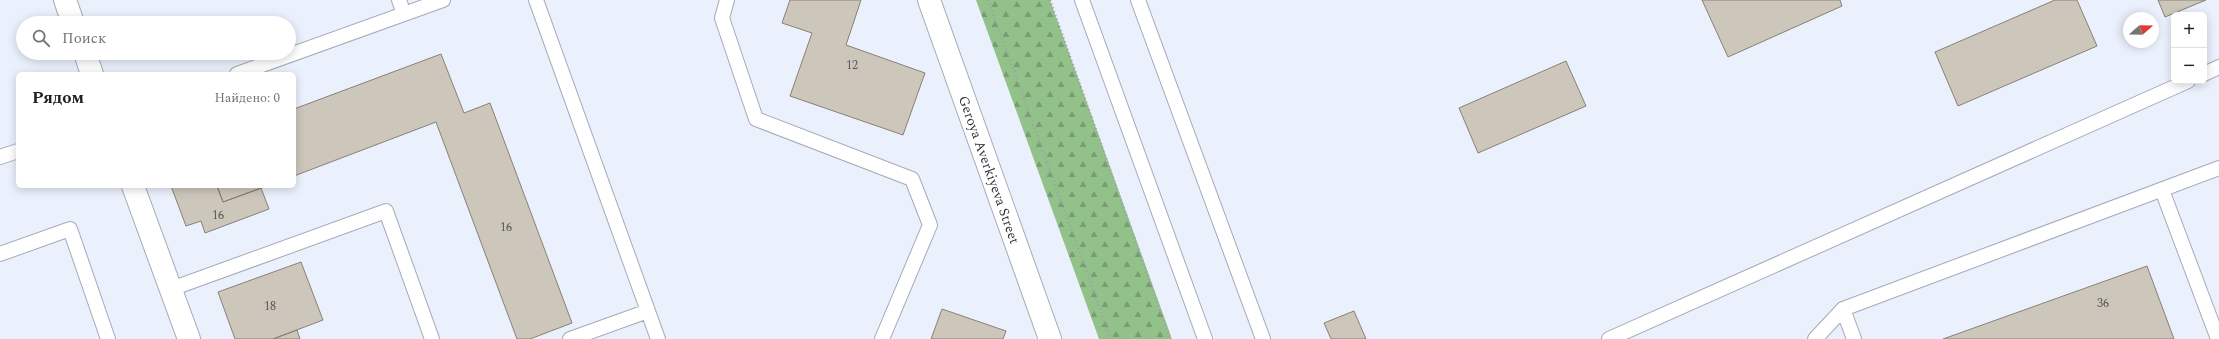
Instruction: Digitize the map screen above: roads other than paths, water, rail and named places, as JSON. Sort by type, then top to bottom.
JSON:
[{"type":"street","points":[[65,0],[71,16]]},
{"type":"street","name":"Geroya Averkiyeva Street","points":[[929,0],[1050,339]]},
{"type":"street","points":[[87,60],[91,72]]},
{"type":"street","points":[[134,188],[188,339]]},
{"type":"lane","points":[[399,0],[404,14]]},
{"type":"lane","points":[[296,53],[443,0]]},
{"type":"lane","points":[[536,0],[658,339]]},
{"type":"lane","points":[[727,0],[722,18],[756,119],[912,179],[930,224],[882,339]]},
{"type":"lane","points":[[1082,0],[1205,339]]},
{"type":"lane","points":[[1138,0],[1263,339]]},
{"type":"lane","points":[[243,72],[276,60]]},
{"type":"lane","points":[[2207,73],[2219,67]]},
{"type":"lane","points":[[1609,339],[2181,84]]},
{"type":"lane","points":[[0,157],[16,152]]},
{"type":"lane","points":[[1815,339],[1843,309],[2219,168]]},
{"type":"lane","points":[[2162,190],[2218,339]]},
{"type":"lane","points":[[171,289],[386,212],[432,339]]},
{"type":"lane","points":[[0,254],[70,229],[108,339]]},
{"type":"lane","points":[[1843,309],[1854,339]]},
{"type":"lane","points":[[570,339],[648,311]]}]
